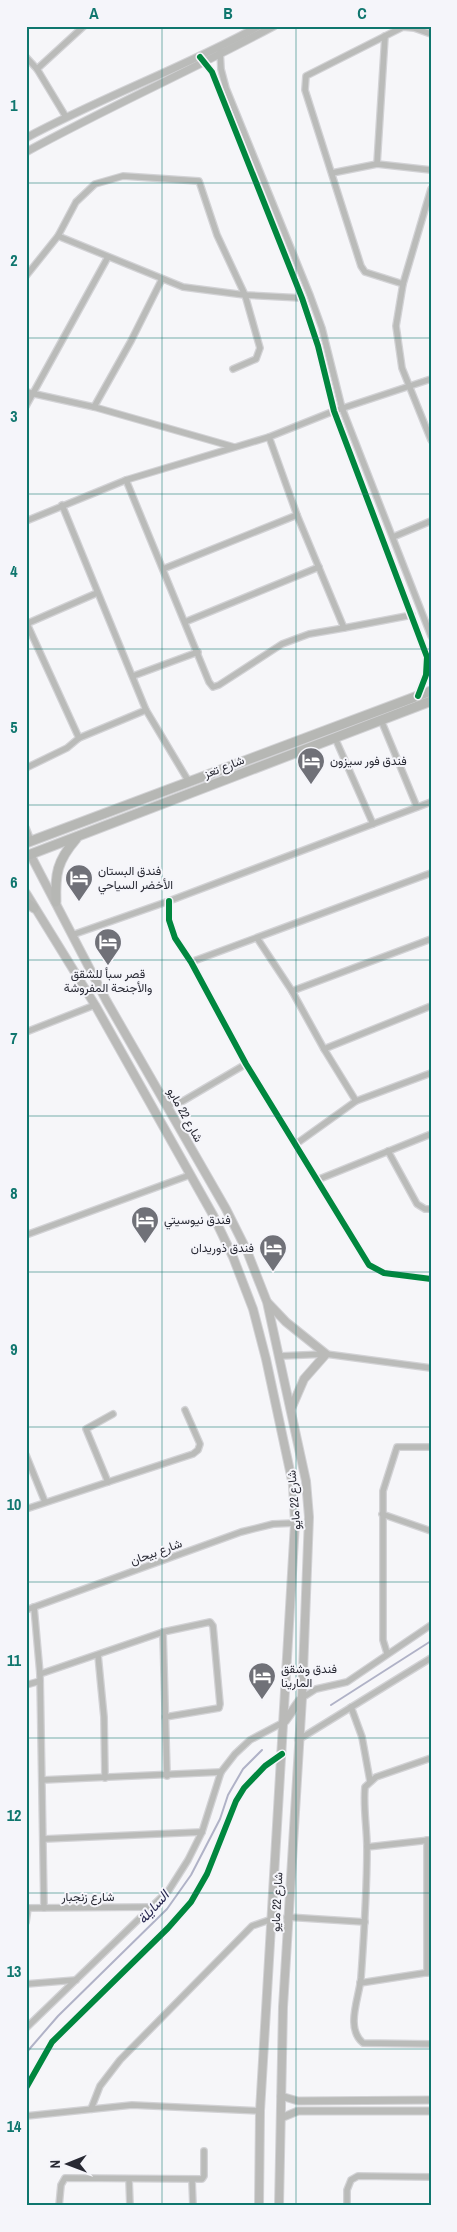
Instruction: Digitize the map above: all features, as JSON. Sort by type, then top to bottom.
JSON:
[{"type":"highway","name":"شارع تعز","points":[[29,842],[431,691]]},
{"type":"highway","name":"شارع تعز","points":[[28,855],[431,701]]},
{"type":"highway","points":[[56,902],[55,879],[60,861],[77,837]]},
{"type":"highway","points":[[26,902],[34,908]]},
{"type":"main road","name":"شارع 22 مايو","points":[[28,855],[56,902],[106,1000],[226,1208],[247,1250],[267,1302],[306,1481],[309,1517],[302,1698],[283,2007],[279,2206]]},
{"type":"main road","name":"شارع 22 مايو","points":[[26,893],[95,1005],[213,1215],[233,1257],[253,1309],[266,1359],[293,1485],[296,1522],[260,2111],[259,2206]]},
{"type":"main road","points":[[95,1005],[106,1000]]},
{"type":"main road","points":[[155,1113],[168,1106]]},
{"type":"main road","points":[[267,1302],[286,1322],[326,1354],[304,1378],[291,1409]]},
{"type":"main road","points":[[266,1359],[280,1356]]},
{"type":"main road","points":[[284,1722],[302,1698]]},
{"type":"main road","points":[[282,1754],[298,1740]]},
{"type":"street","points":[[37,69],[84,26]]},
{"type":"street","points":[[220,52],[258,26]]},
{"type":"street","points":[[26,152],[203,60],[274,26]]},
{"type":"street","points":[[403,284],[364,272],[305,90],[306,76],[404,27],[414,28],[431,34]]},
{"type":"street","points":[[377,164],[385,36]]},
{"type":"street","points":[[220,52],[226,88],[322,328],[342,408],[431,636]]},
{"type":"street","points":[[26,56],[37,69],[66,117]]},
{"type":"street","points":[[26,138],[66,117],[203,60]]},
{"type":"street","points":[[203,60],[212,72],[302,298],[318,346],[334,411],[429,656],[426,675],[418,696]]},
{"type":"street","points":[[332,173],[377,164],[431,170]]},
{"type":"street","points":[[26,276],[58,236],[76,202],[95,184],[122,176],[199,181],[217,235],[245,295],[260,348],[256,358],[233,369]]},
{"type":"street","points":[[431,189],[403,284],[396,326],[402,368],[431,440]]},
{"type":"street","points":[[58,236],[183,287],[245,295],[302,298]]},
{"type":"street","points":[[26,406],[108,257]]},
{"type":"street","points":[[94,407],[132,341],[162,280]]},
{"type":"street","points":[[26,520],[126,480],[268,436],[342,408],[431,379]]},
{"type":"street","points":[[26,392],[94,407],[234,447]]},
{"type":"street","points":[[268,436],[297,515],[344,628]]},
{"type":"street","points":[[126,480],[209,682],[213,687],[282,644],[309,634],[412,616]]},
{"type":"street","points":[[62,505],[146,710],[189,782]]},
{"type":"street","points":[[163,568],[297,515]]},
{"type":"street","points":[[393,537],[431,521]]},
{"type":"street","points":[[185,622],[318,567]]},
{"type":"street","points":[[79,738],[27,624],[98,593]]},
{"type":"street","points":[[133,676],[198,652]]},
{"type":"street","points":[[26,768],[67,748],[79,738],[146,710]]},
{"type":"street","points":[[381,720],[417,807]]},
{"type":"street","points":[[335,738],[373,824]]},
{"type":"street","points":[[72,935],[169,901],[431,802]]},
{"type":"street","points":[[26,828],[29,842]]},
{"type":"street","points":[[191,962],[431,873]]},
{"type":"street","points":[[169,901],[169,920],[176,938],[246,1064],[369,1265],[384,1273],[431,1279]]},
{"type":"street","points":[[257,938],[292,991],[324,1049],[356,1101]]},
{"type":"street","points":[[292,991],[431,939]]},
{"type":"street","points":[[26,1032],[95,1005]]},
{"type":"street","points":[[324,1049],[431,1006]]},
{"type":"street","points":[[168,1106],[183,1101],[246,1064]]},
{"type":"street","points":[[296,1144],[356,1101],[431,1073]]},
{"type":"street","points":[[317,1180],[431,1134]]},
{"type":"street","points":[[388,1150],[418,1204],[425,1209],[431,1209]]},
{"type":"street","points":[[26,1235],[190,1175]]},
{"type":"street","points":[[280,1356],[326,1354],[431,1368]]},
{"type":"street","points":[[26,1509],[193,1454],[198,1450],[200,1444],[185,1410]]},
{"type":"street","points":[[108,1482],[86,1429],[113,1414]]},
{"type":"street","points":[[387,1653],[383,1640],[382,1491],[396,1446],[431,1447]]},
{"type":"street","points":[[26,1455],[45,1502]]},
{"type":"street","points":[[382,1514],[431,1531]]},
{"type":"street","name":"شارع بيحان","points":[[26,1610],[241,1532],[273,1524],[296,1522]]},
{"type":"street","points":[[34,1607],[40,1677],[44,1908]]},
{"type":"street","points":[[26,1685],[40,1677],[163,1632],[210,1622],[213,1626],[219,1708],[165,1717]]},
{"type":"street","points":[[302,1698],[316,1689],[347,1682],[387,1653],[431,1625]]},
{"type":"street","points":[[163,1632],[167,1776]]},
{"type":"street","points":[[98,1656],[104,1716],[105,1778]]},
{"type":"street","points":[[298,1740],[431,1658]]},
{"type":"street","points":[[351,1707],[362,1737],[370,1781]]},
{"type":"street","points":[[26,2028],[169,1890],[188,1860],[202,1832],[221,1772],[235,1754],[250,1740],[284,1722]]},
{"type":"street","points":[[26,2088],[52,2042],[168,1928],[191,1902],[207,1874],[236,1801],[244,1788],[265,1766],[282,1754]]},
{"type":"street","points":[[431,1758],[376,1777],[365,1787],[367,1847],[366,1922],[353,2030],[356,2038],[362,2043],[431,2044]]},
{"type":"street","points":[[42,1780],[167,1776],[221,1772]]},
{"type":"street","points":[[44,1839],[202,1832]]},
{"type":"street","points":[[360,1983],[429,1973],[429,1840],[367,1847]]},
{"type":"street","name":"شارع زنجبار","points":[[27,1908],[151,1907]]},
{"type":"street","points":[[26,1922],[27,1908]]},
{"type":"street","points":[[288,1917],[366,1922]]},
{"type":"street","points":[[91,2109],[100,2086],[120,2060],[252,1926],[272,1919]]},
{"type":"street","points":[[26,1984],[76,1980]]},
{"type":"street","points":[[281,2096],[298,2101],[431,2100]]},
{"type":"street","points":[[298,2101],[294,2106],[298,2111]]},
{"type":"street","points":[[26,2116],[132,2105],[260,2111]]},
{"type":"street","points":[[281,2118],[298,2111],[431,2111]]},
{"type":"street","points":[[59,2206],[61,2185],[65,2178],[192,2180],[204,2178],[204,2151]]},
{"type":"street","points":[[347,2206],[349,2185],[351,2180],[358,2176],[431,2177]]},
{"type":"street","points":[[129,2179],[130,2206]]},
{"type":"street","points":[[192,2180],[193,2206]]},
{"type":"waterway","name":"السايلة","points":[[331,1705],[431,1641]]},
{"type":"waterway","name":"السايلة","points":[[26,2053],[58,2016],[167,1909],[191,1875],[220,1819],[228,1795],[243,1769],[262,1750]]},
{"type":"cycle path","points":[[200,57],[212,72],[302,298],[318,346],[334,411],[427,657],[426,675],[418,696]]},
{"type":"cycle path","points":[[169,901],[169,920],[175,938],[191,962],[246,1064],[369,1265],[384,1273],[431,1279]]},
{"type":"cycle path","points":[[26,2088],[52,2042],[168,1928],[191,1902],[207,1874],[236,1801],[244,1788],[265,1766],[282,1754]]},
{"type":"place","name":"فندق فور سيزون","points":[[311,785]]},
{"type":"place","name":"فندق البستان الأخضر السياحي","points":[[79,902]]},
{"type":"place","name":"قصر سبأ للشقق والأجنحة المفروشة","points":[[108,966]]},
{"type":"place","name":"فندق نيوسيتي","points":[[145,1244]]},
{"type":"place","name":"فندق ذوريدان","points":[[273,1272]]},
{"type":"place","name":"فندق وشقق المارينا","points":[[262,1700]]}]
